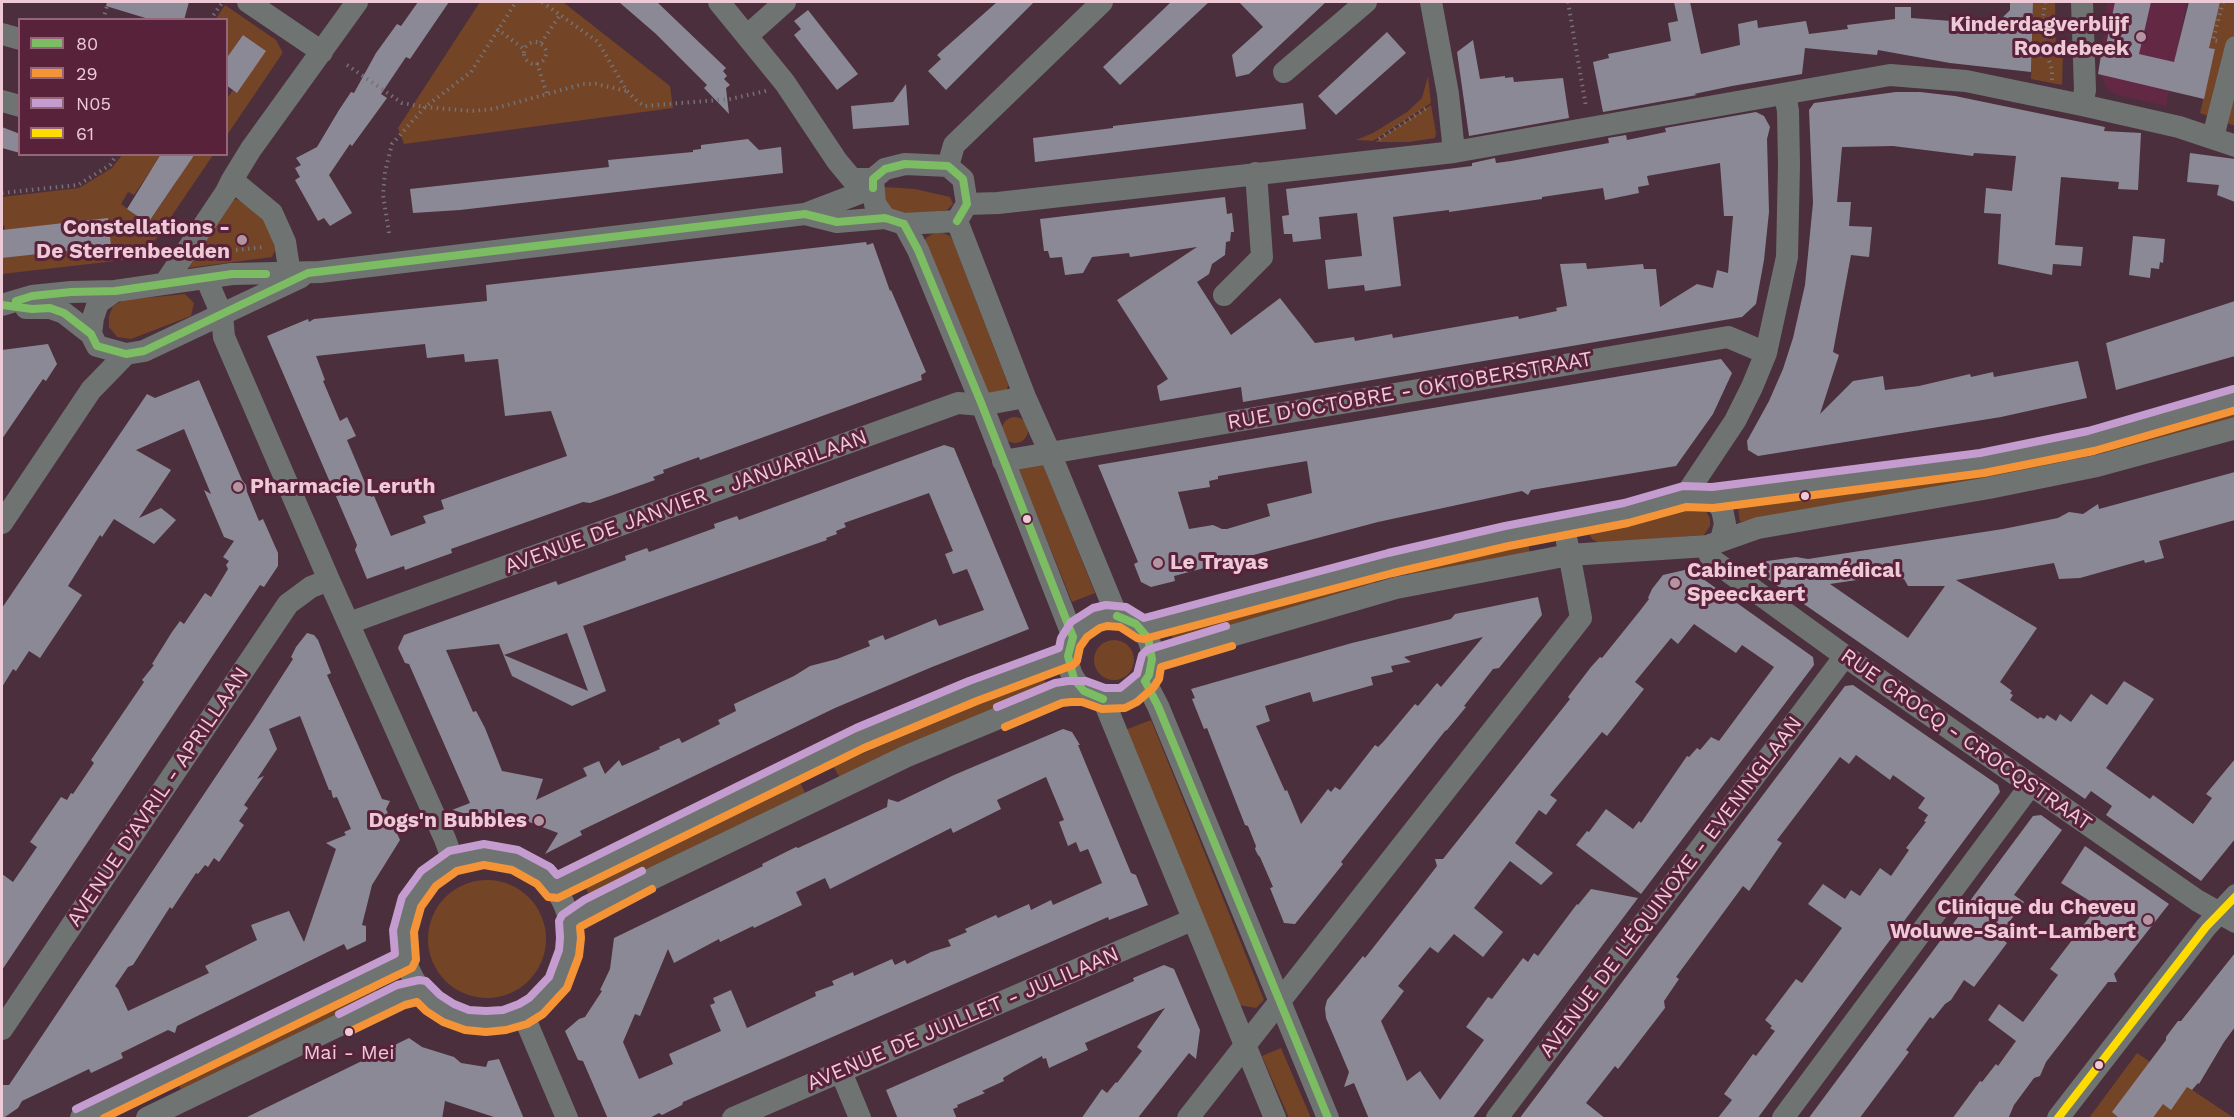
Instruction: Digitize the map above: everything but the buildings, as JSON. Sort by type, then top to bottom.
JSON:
[{"type":"street","points":[[248,2],[322,52]]},
{"type":"street","points":[[165,283],[226,192],[251,149],[357,2]]},
{"type":"street","points":[[719,2],[748,35],[791,92],[837,161],[852,178],[873,184]]},
{"type":"street","points":[[748,35],[785,2]]},
{"type":"street","points":[[948,166],[954,145],[1102,2]]},
{"type":"street","points":[[1284,72],[1366,2]]},
{"type":"street","points":[[1431,2],[1448,94],[1454,152]]},
{"type":"street","points":[[2082,2],[2085,90],[2082,105]]},
{"type":"street","points":[[2,34],[18,38]]},
{"type":"street","points":[[2213,137],[2230,45]]},
{"type":"street","points":[[805,214],[837,222],[895,221],[962,212],[998,203],[1454,152],[1890,75],[1966,81],[2049,98],[2179,127],[2235,146]]},
{"type":"street","points":[[1685,496],[1735,421],[1766,353],[1787,257],[1789,165],[1788,111],[1785,94]]},
{"type":"street","points":[[2,101],[18,105]]},
{"type":"street","points":[[4,305],[32,296],[115,291],[232,274],[299,274],[805,214],[873,184],[885,169],[905,164],[948,166],[963,179],[962,212],[1025,397],[1117,616]]},
{"type":"street","points":[[1224,295],[1262,257],[1256,174]]},
{"type":"street","points":[[232,180],[272,213],[299,274]]},
{"type":"street","points":[[873,184],[875,204],[895,221],[918,250],[1003,461],[1070,647],[1074,679],[1094,695],[1275,1119]]},
{"type":"street","points":[[4,305],[32,309],[50,308],[64,313],[94,340],[126,354],[144,351],[222,315],[299,274]]},
{"type":"street","points":[[206,278],[222,315],[224,337],[453,861]]},
{"type":"street","points":[[91,390],[93,318],[99,303],[115,291]]},
{"type":"street","name":"RUE D'OCTOBRE - OKTOBERSTRAAT","points":[[1003,461],[1728,337],[1766,353]]},
{"type":"street","points":[[2,523],[91,390],[126,354]]},
{"type":"street","name":"AVENUE DE JANVIER - JANUARILAAN","points":[[349,623],[958,403],[982,405],[1025,397]]},
{"type":"street","points":[[1142,629],[1390,563],[1507,536],[1626,513],[1685,496],[1712,498],[1982,463],[2091,441],[2235,399]]},
{"type":"street","points":[[1152,659],[1396,588],[1569,555],[1714,543],[1758,528],[1989,488],[2097,466],[2235,428]]},
{"type":"street","points":[[2091,441],[2097,466]]},
{"type":"street","points":[[1712,498],[1722,509],[1725,524],[1714,543]]},
{"type":"street","points":[[1188,1119],[1581,618],[1564,526]]},
{"type":"street","name":"RUE CROCQ - CROCQSTRAAT","points":[[1714,543],[1711,559],[2030,786],[2198,901],[2227,918]]},
{"type":"street","points":[[1390,563],[1396,588]]},
{"type":"street","name":"AVENUE D'AVRIL - APRILLAAN","points":[[2,1029],[288,604],[311,587],[329,580]]},
{"type":"street","points":[[554,888],[880,729],[973,691],[1070,647],[1079,629],[1096,618],[1117,616],[1130,620],[1142,629],[1148,638],[1152,659],[1149,675],[1131,694],[1113,699],[1094,695],[1059,693],[907,756],[831,791],[589,909],[569,922]]},
{"type":"street","name":"AVENUE DE L'ÉQUINOXE - EVENINGLAAN","points":[[1497,1119],[1845,656]]},
{"type":"street","points":[[1145,681],[1158,705],[1328,1119]]},
{"type":"street","points":[[815,760],[831,791]]},
{"type":"street","points":[[1783,1119],[2030,786]]},
{"type":"street","points":[[484,854],[501,855],[531,867],[544,876],[554,888],[566,910],[571,938],[569,953],[558,983],[548,995],[523,1014],[505,1020],[486,1022],[467,1020],[449,1013],[420,990],[406,960],[403,931],[411,902],[429,878],[453,861],[484,854]]},
{"type":"street","points":[[2058,1119],[2198,936],[2227,918],[2235,895]]},
{"type":"street","name":"AVENUE DE JUILLET - JULILAAN","points":[[733,1119],[1192,920]]},
{"type":"street","points":[[81,1119],[406,960]]},
{"type":"street","points":[[147,1119],[392,1000],[420,990]]},
{"type":"street","points":[[523,1014],[567,1119]]},
{"type":"street","points":[[841,1072],[860,1119]]},
{"type":"street","points":[[157,1082],[169,1108]]},
{"type":"path","points":[[389,234],[383,195],[385,172],[392,144],[424,107],[471,72],[516,2]]},
{"type":"path","points":[[542,2],[597,42],[627,91],[645,106],[730,99],[771,89]]},
{"type":"path","points":[[1568,2],[1589,129]]},
{"type":"path","points":[[2045,2],[2043,17],[2048,33],[2046,51],[2052,76],[2049,98]]},
{"type":"path","points":[[2223,2],[2213,40],[2230,45]]},
{"type":"path","points":[[211,18],[222,3]]},
{"type":"path","points":[[104,18],[107,6]]},
{"type":"path","points":[[541,43],[560,15]]},
{"type":"path","points":[[497,29],[524,49],[526,60],[533,64],[543,60],[546,53],[541,43]]},
{"type":"path","points":[[524,49],[531,42],[541,43]]},
{"type":"path","points":[[537,63],[547,94]]},
{"type":"path","points":[[347,65],[402,102],[424,107],[472,111],[493,109],[590,84],[627,91]]},
{"type":"path","points":[[1374,142],[1433,103]]},
{"type":"path","points":[[2,193],[78,185],[110,165],[116,156]]},
{"type":"shaded area","points":[[480,2],[563,2],[670,86],[673,108],[404,144],[398,128]]},
{"type":"shaded area","points":[[2033,2],[2055,2],[2056,53],[2063,54],[2062,85],[2031,79]]},
{"type":"shaded area","name":"Kinderdagverblijf Roodebeek","points":[[2107,2],[2187,2],[2166,106],[2118,95],[2108,90],[2099,73]]},
{"type":"shaded area","points":[[2208,2],[2235,2],[2235,126],[2200,113],[2215,49],[2198,45]]},
{"type":"shaded area","points":[[225,5],[276,40],[282,51],[228,134],[228,97],[233,90],[238,92],[265,51],[243,35],[229,56],[228,18],[216,18]]},
{"type":"shaded area","points":[[1428,76],[1431,103],[1373,141],[1356,140],[1373,133],[1407,112],[1422,98]]},
{"type":"shaded area","points":[[1431,105],[1435,138],[1409,142],[1375,142]]},
{"type":"shaded area","points":[[121,156],[190,156],[193,158],[194,156],[212,156],[154,242],[136,255],[124,260],[2,274],[2,258],[32,254],[29,227],[5,230],[2,225],[2,197],[79,188],[112,168]],"holes":[[[154,166],[177,181],[148,223],[121,204],[128,192],[134,195]]]},
{"type":"shaded area","points":[[884,187],[915,189],[950,197],[953,204],[947,210],[911,215],[882,203]]},
{"type":"shaded area","points":[[236,199],[251,205],[265,219],[274,237],[275,250],[272,257],[188,268],[226,204]]},
{"type":"shaded area","points":[[934,233],[950,236],[954,243],[1008,384],[1007,390],[986,394],[923,246],[926,238]]},
{"type":"shaded area","points":[[185,294],[194,303],[191,316],[131,339],[117,337],[109,327],[109,316],[113,306],[124,300]]},
{"type":"shaded area","points":[[2235,406],[2235,424],[2109,459],[2106,445]]},
{"type":"shaded area","points":[[1015,417],[1024,421],[1028,430],[1024,439],[1015,443],[1006,439],[1002,430],[1006,421]]},
{"type":"shaded area","points":[[2074,450],[2077,468],[1740,522],[1738,508]]},
{"type":"shaded area","points":[[1041,459],[1095,593],[1072,602],[1018,468]]},
{"type":"shaded area","points":[[1704,507],[1710,519],[1710,526],[1704,535],[1600,543],[1590,536],[1591,531],[1667,508]]},
{"type":"shaded area","points":[[1528,543],[1530,554],[1410,579],[1408,567]]},
{"type":"shaded area","points":[[1371,574],[1377,588],[1174,643],[1169,626]]},
{"type":"shaded area","points":[[1114,640],[1128,646],[1134,660],[1128,674],[1114,680],[1100,674],[1094,660],[1100,646]]},
{"type":"shaded area","points":[[1043,677],[1049,691],[840,778],[833,766]]},
{"type":"shaded area","points":[[1151,720],[1264,1000],[1256,1008],[1239,1005],[1125,730]]},
{"type":"shaded area","points":[[799,780],[806,795],[590,897],[584,884]]},
{"type":"shaded area","points":[[487,880],[510,884],[529,897],[542,916],[546,939],[542,962],[529,981],[510,994],[487,998],[464,994],[445,981],[432,962],[428,939],[432,916],[445,897],[464,884]]},
{"type":"shaded area","points":[[375,988],[381,1001],[184,1095],[178,1084]]},
{"type":"shaded area","points":[[1281,1048],[1311,1118],[1289,1118],[1262,1056]]},
{"type":"shaded area","points":[[2137,1053],[2234,1118],[2089,1118]]},
{"type":"transit line","name":"80","points":[[873,188],[873,179],[885,169],[905,164],[948,166],[963,179],[967,204],[957,221]]},
{"type":"transit line","name":"80","points":[[2,305],[32,309],[50,308],[64,313],[91,334],[97,346],[126,354],[144,351],[308,273],[805,214],[837,222],[885,218],[904,224]]},
{"type":"transit line","name":"80","points":[[904,224],[918,250],[982,405],[1073,637]]},
{"type":"transit line","name":"80","points":[[16,301],[32,296],[115,291],[232,274],[266,274]]},
{"type":"transit line","name":"N05","points":[[76,1109],[395,954],[393,930],[402,897],[421,871],[449,851],[484,844],[518,850],[550,867],[557,875],[856,728],[969,681],[1059,648],[1061,638],[1071,622],[1093,608],[1106,605],[1126,607],[1144,618],[1388,553],[1505,526],[1624,503],[1683,486],[1712,487],[1980,453],[2088,431],[2233,389]]},
{"type":"transit line","name":"29","points":[[104,1118],[412,968],[416,960],[414,932],[421,907],[436,886],[457,871],[484,865],[512,870],[537,884],[548,897],[558,898],[864,748],[977,701],[1073,665],[1087,637],[1100,628],[1120,627],[1137,638],[1144,639],[1393,573],[1509,546],[1628,523],[1686,507],[1713,508],[1984,473],[2094,451],[2236,410]]},
{"type":"transit line","name":"80","points":[[1117,616],[1136,624],[1148,638],[1152,659],[1149,675],[1145,681]]},
{"type":"transit line","name":"N05","points":[[997,707],[1055,683],[1086,681],[1105,688],[1120,688],[1137,674],[1142,655],[1147,650],[1226,626]]},
{"type":"transit line","name":"80","points":[[1073,637],[1068,656],[1074,679],[1084,691],[1103,699]]},
{"type":"transit line","name":"29","points":[[1005,727],[1062,703],[1082,702],[1102,709],[1125,708],[1137,702],[1153,688],[1159,679],[1161,667],[1232,646]]},
{"type":"transit line","name":"80","points":[[1145,681],[1158,706],[1328,1118]]},
{"type":"transit line","name":"N05","points":[[339,1014],[397,985],[419,980],[426,981],[440,995],[469,1010],[503,1010],[519,1004],[529,998],[549,977],[559,950],[559,921],[562,915],[584,900],[642,871]]},
{"type":"transit line","name":"29","points":[[349,1032],[405,1005],[417,1002],[443,1022],[465,1030],[486,1032],[506,1030],[527,1024],[543,1014],[567,988],[579,956],[580,927],[652,889]]},
{"type":"transit line","name":"61","points":[[2058,1118],[2206,927],[2236,896]]},
{"type":"place","name":"Kinderdagverblijf Roodebeek","points":[[2141,37]]},
{"type":"place","name":"Constellations - De Sterrenbeelden","points":[[242,240]]},
{"type":"place","name":"Pharmacie Leruth","points":[[238,487]]},
{"type":"place","name":"Le Trayas","points":[[1158,563]]},
{"type":"place","name":"Cabinet paramédical Speeckaert","points":[[1675,583]]},
{"type":"place","name":"Dogs'n Bubbles","points":[[539,821]]},
{"type":"place","name":"Clinique du Cheveu Woluwe-Saint-Lambert","points":[[2148,920]]},
{"type":"place","name":"Mai - Mei","points":[[349,1032]]}]
